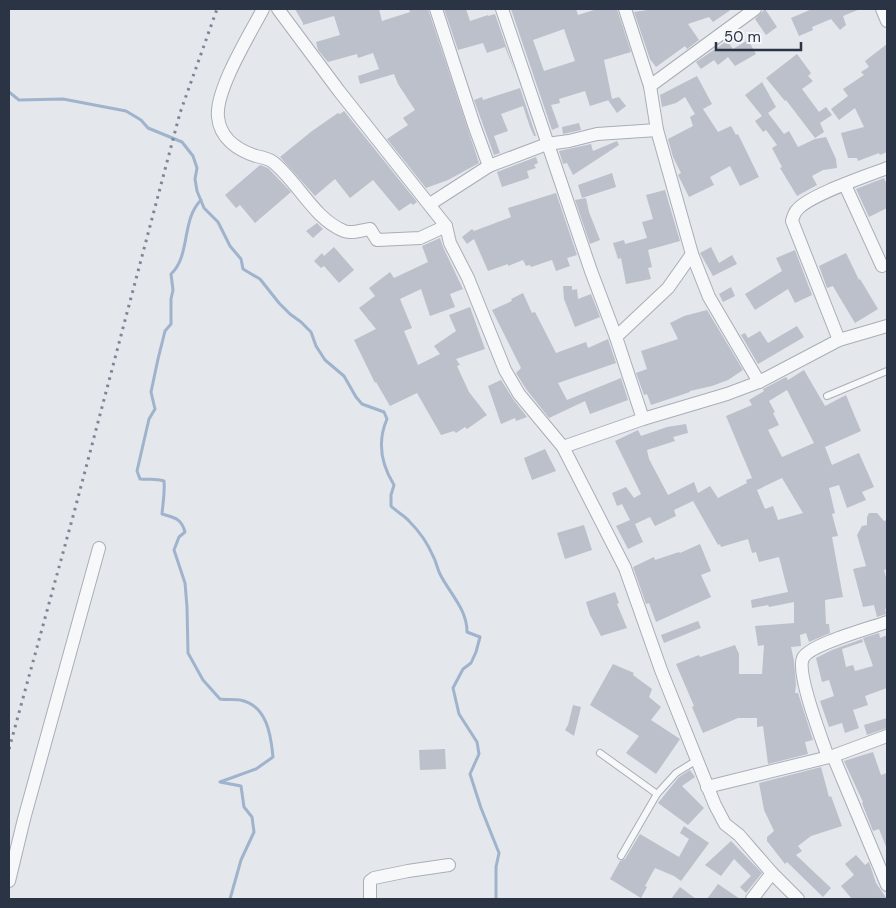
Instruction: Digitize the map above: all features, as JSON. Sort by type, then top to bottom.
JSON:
[{"type":"street","points":[[263,9],[233,65],[221,98],[218,121],[231,144],[246,152],[272,161],[328,222],[346,232],[370,230],[377,240],[420,238],[446,226]]},
{"type":"street","points":[[278,9],[339,91],[446,226],[450,243],[468,278],[506,370],[519,394],[563,447],[625,568],[661,670],[696,760],[725,824],[738,835],[798,899]]},
{"type":"street","points":[[436,9],[489,166]]},
{"type":"street","points":[[502,9],[547,144],[644,419]]},
{"type":"street","points":[[625,9],[650,86],[657,130],[692,254],[709,297],[759,382]]},
{"type":"street","points":[[650,86],[755,9]]},
{"type":"street","points":[[430,204],[489,166],[547,144],[597,134],[657,130]]},
{"type":"street","points":[[839,340],[792,221],[796,210],[809,200],[887,168]]},
{"type":"street","points":[[845,184],[882,266]]},
{"type":"street","points":[[616,336],[668,288],[692,254]]},
{"type":"street","points":[[563,447],[644,419],[727,394],[759,382],[839,340],[887,326]]},
{"type":"street","points":[[9,882],[24,819],[99,548]]},
{"type":"street","points":[[887,622],[818,647],[804,657],[802,662],[809,704],[830,757],[887,885]]},
{"type":"street","points":[[707,787],[830,757],[887,736]]},
{"type":"street","points":[[370,899],[370,881],[374,878],[408,871],[449,866]]},
{"type":"street","points":[[752,899],[772,873]]},
{"type":"lane","points":[[826,396],[887,371]]},
{"type":"lane","points":[[600,753],[657,794]]},
{"type":"lane","points":[[621,856],[657,794],[676,773],[696,760]]},
{"type":"building","points":[[295,9],[379,9],[382,21],[410,12],[409,9],[428,9],[479,163],[448,180],[426,188],[387,139],[408,125],[403,118],[415,110],[398,84],[394,74],[360,84],[358,76],[379,69],[373,53],[358,58],[357,54],[328,62],[318,50],[316,42],[340,35],[334,16],[303,25]]},
{"type":"building","points":[[444,9],[466,9],[470,21],[495,14],[515,72],[505,47],[487,53],[483,43],[458,50]]},
{"type":"building","points":[[511,9],[576,9],[578,15],[597,9],[617,9],[631,52],[604,60],[612,99],[590,106],[585,91],[559,99],[560,103],[551,105],[559,127],[552,130]],"holes":[[[564,29],[575,61],[544,71],[533,40]]]},
{"type":"building","points":[[654,9],[732,9],[713,22],[709,17],[688,24],[699,40],[687,49],[685,46],[656,67],[650,59],[634,12]]},
{"type":"building","points":[[765,9],[777,27],[766,35],[755,19]]},
{"type":"building","points":[[812,9],[860,9],[843,16],[846,25],[840,30],[831,19],[812,27],[813,30],[799,36],[791,18]]},
{"type":"building","points":[[748,40],[756,54],[735,66],[728,57],[718,65],[714,60],[701,69],[696,62],[727,41],[733,49]]},
{"type":"building","points":[[887,44],[887,152],[858,161],[857,158],[848,158],[841,133],[864,127],[855,108],[839,120],[831,109],[848,96],[843,89],[864,75],[861,72],[869,67],[865,61]]},
{"type":"building","points":[[797,54],[811,73],[808,76],[813,81],[802,89],[819,112],[826,107],[832,115],[820,123],[824,132],[815,138],[786,100],[766,78]]},
{"type":"building","points":[[697,76],[712,104],[703,109],[718,132],[731,126],[736,135],[738,134],[759,177],[740,186],[730,166],[710,177],[714,185],[689,197],[678,175],[681,173],[673,157],[668,139],[693,126],[690,117],[695,114],[685,97],[676,103],[662,107],[660,95]]},
{"type":"building","points":[[762,82],[776,107],[768,113],[784,134],[789,131],[798,147],[815,139],[826,137],[836,159],[837,168],[823,170],[812,176],[817,185],[797,196],[780,168],[782,167],[772,148],[777,145],[766,130],[763,132],[755,121],[762,116],[745,95]]},
{"type":"building","points":[[520,88],[536,136],[534,136],[530,127],[523,106],[501,114],[508,131],[494,136],[500,153],[494,155],[474,100],[482,97],[483,100]]},
{"type":"building","points":[[619,97],[626,106],[617,113],[608,100]]},
{"type":"building","points":[[344,111],[417,202],[413,205],[411,203],[399,211],[373,180],[350,198],[335,179],[315,196],[280,157],[312,131]]},
{"type":"building","points":[[579,123],[581,130],[563,134],[562,127]]},
{"type":"building","points":[[617,141],[619,145],[573,175],[567,163],[563,164],[559,151],[591,144],[593,151]]},
{"type":"building","points":[[536,157],[538,163],[534,165],[536,168],[527,171],[529,178],[502,187],[497,172]]},
{"type":"building","points":[[260,165],[268,168],[291,192],[255,223],[240,205],[236,208],[225,195]]},
{"type":"building","points":[[612,173],[616,187],[582,198],[578,185]]},
{"type":"building","points":[[884,178],[887,185],[887,208],[869,217],[856,189]]},
{"type":"building","points":[[665,190],[680,241],[648,250],[652,267],[648,268],[651,279],[626,284],[621,258],[618,259],[613,243],[624,240],[625,244],[647,238],[642,222],[653,219],[646,195]]},
{"type":"building","points":[[556,193],[577,255],[567,258],[570,266],[556,271],[552,260],[531,267],[530,265],[526,266],[523,260],[488,271],[474,239],[467,244],[462,237],[472,229],[474,231],[511,217],[508,208]]},
{"type":"building","points":[[586,198],[589,212],[600,240],[590,244],[575,200]]},
{"type":"building","points":[[317,223],[323,229],[313,238],[306,231]]},
{"type":"building","points":[[440,238],[463,289],[450,294],[455,307],[430,316],[421,289],[400,299],[412,328],[404,331],[418,365],[440,354],[434,346],[456,331],[449,315],[470,307],[485,349],[456,359],[460,365],[457,366],[469,392],[487,415],[467,429],[465,427],[456,433],[454,431],[441,435],[417,393],[390,406],[375,383],[354,340],[376,329],[359,308],[375,296],[369,288],[390,272],[394,278],[428,262],[422,246]]},
{"type":"building","points":[[334,247],[354,270],[339,283],[324,266],[321,268],[314,261],[322,253],[324,256]]},
{"type":"building","points":[[711,247],[719,263],[732,255],[737,264],[713,276],[700,253]]},
{"type":"building","points":[[795,250],[812,295],[795,303],[788,289],[755,310],[745,294],[782,271],[776,258]]},
{"type":"building","points":[[846,253],[859,280],[878,309],[855,323],[833,286],[827,288],[819,266]]},
{"type":"building","points":[[563,286],[572,286],[572,290],[577,289],[578,299],[591,294],[600,317],[575,327],[564,299]]},
{"type":"building","points":[[731,287],[735,296],[723,302],[719,294]]},
{"type":"building","points":[[523,293],[532,313],[535,312],[556,353],[586,342],[588,348],[608,339],[616,363],[558,383],[567,400],[621,378],[628,400],[590,414],[585,401],[549,418],[516,373],[521,368],[492,310],[512,301],[511,299]]},
{"type":"building","points":[[707,310],[743,370],[728,380],[651,405],[647,394],[644,395],[636,373],[647,369],[641,351],[678,339],[670,323],[684,316]]},
{"type":"building","points":[[797,326],[804,337],[758,364],[741,335],[745,333],[748,338],[760,331],[768,343]]},
{"type":"building","points":[[804,370],[825,406],[846,395],[861,431],[825,447],[832,465],[859,453],[874,487],[862,492],[866,500],[847,508],[839,485],[829,488],[835,513],[832,514],[838,536],[832,537],[843,597],[825,600],[826,624],[829,624],[830,633],[809,642],[806,633],[800,635],[801,646],[791,647],[794,661],[795,693],[798,693],[813,740],[805,742],[808,754],[768,764],[763,726],[757,727],[757,718],[738,718],[703,733],[676,664],[699,655],[700,657],[735,645],[739,654],[739,674],[762,674],[764,645],[758,646],[755,626],[794,623],[794,602],[752,608],[751,600],[788,592],[779,557],[759,562],[756,552],[752,553],[748,539],[721,547],[720,544],[718,545],[693,501],[674,510],[676,516],[655,526],[650,517],[635,524],[643,542],[628,549],[616,526],[630,520],[622,504],[617,506],[612,493],[626,487],[634,498],[641,494],[615,441],[638,430],[641,436],[667,427],[686,424],[688,433],[673,437],[675,441],[647,450],[649,459],[668,495],[694,482],[698,493],[710,486],[718,498],[747,483],[746,480],[752,478],[726,416],[752,405],[749,400],[764,391],[763,389],[786,377],[788,380]],"holes":[[[787,390],[814,443],[782,457],[768,430],[779,425],[769,401]],[[782,478],[803,513],[778,520],[773,506],[765,509],[757,490]]]},
{"type":"building","points":[[501,380],[527,417],[516,421],[515,418],[501,424],[488,386]]},
{"type":"building","points":[[545,449],[556,471],[532,480],[524,458]]},
{"type":"building","points":[[869,513],[877,513],[884,521],[887,520],[887,569],[884,570],[887,581],[887,608],[885,609],[886,614],[877,617],[874,605],[863,607],[853,569],[866,566],[857,535],[862,526],[867,525]]},
{"type":"building","points":[[584,525],[592,550],[565,559],[557,533]]},
{"type":"building","points":[[700,544],[711,571],[701,575],[711,597],[656,622],[649,603],[646,604],[633,567],[654,557],[655,560],[680,553]]},
{"type":"building","points":[[615,592],[619,603],[617,604],[627,628],[601,636],[590,615],[586,602]]},
{"type":"building","points":[[698,621],[701,628],[664,643],[661,635]]},
{"type":"building","points":[[879,633],[880,638],[887,635],[887,688],[865,696],[868,705],[853,710],[859,728],[845,733],[842,723],[829,727],[820,701],[834,696],[829,680],[822,682],[816,658],[862,639],[863,642],[842,649],[846,667],[853,665],[855,671],[873,666],[863,638]]},
{"type":"building","points":[[613,664],[634,673],[633,675],[652,689],[649,697],[661,707],[651,720],[680,739],[656,774],[626,753],[639,736],[590,705]]},
{"type":"building","points":[[573,705],[581,707],[574,736],[565,730]]},
{"type":"building","points":[[887,718],[887,728],[867,735],[864,725]]},
{"type":"building","points":[[445,749],[446,769],[420,770],[419,750]]},
{"type":"building","points":[[873,752],[881,775],[887,773],[887,849],[879,829],[873,831],[863,802],[844,761]]},
{"type":"building","points":[[821,767],[829,797],[831,796],[842,826],[811,836],[798,846],[802,851],[796,855],[831,888],[823,897],[787,862],[785,864],[767,841],[767,837],[774,831],[764,810],[759,783]]},
{"type":"building","points":[[690,770],[695,777],[682,786],[704,808],[688,825],[658,803],[679,777]]},
{"type":"building","points":[[684,826],[709,843],[681,881],[655,868],[641,898],[610,879],[620,861],[625,859],[640,834],[679,857],[689,839],[680,833]]},
{"type":"building","points":[[731,841],[762,873],[746,893],[740,887],[751,876],[734,859],[721,876],[705,865]]},
{"type":"building","points":[[856,855],[865,865],[869,862],[876,883],[887,899],[852,899],[841,886],[854,875],[845,864]]},
{"type":"building","points":[[718,884],[740,899],[707,899]]},
{"type":"building","points":[[680,887],[696,899],[671,899]]},
{"type":"waterway","points":[[9,92],[19,100],[63,99],[126,111],[141,120],[148,128],[182,142],[193,156],[197,168],[195,179],[197,191],[204,208],[218,222],[230,246],[241,259],[243,269],[260,279],[279,303],[311,332],[316,346],[325,360],[344,376],[362,404],[384,412],[387,419],[381,444],[383,461],[394,485],[391,495],[391,506],[407,519],[422,537],[434,558],[440,574],[461,609],[467,632],[480,637],[471,663],[463,669],[453,688],[459,714],[477,742],[479,754],[470,774],[499,853],[496,867],[496,899]]},
{"type":"waterway","points":[[201,200],[191,217],[181,257],[171,274],[173,290],[171,324],[165,331],[158,359],[151,392],[155,409],[149,419],[137,471],[140,479],[164,481],[162,514],[179,521],[185,532],[179,537],[174,550],[185,583],[188,653],[203,680],[220,699],[240,700],[249,703],[262,714],[271,740],[273,757],[256,769],[220,782],[241,786],[244,807],[252,817],[254,832],[241,860],[230,899]]},
{"type":"railway","points":[[9,749],[180,113],[217,9]]}]
